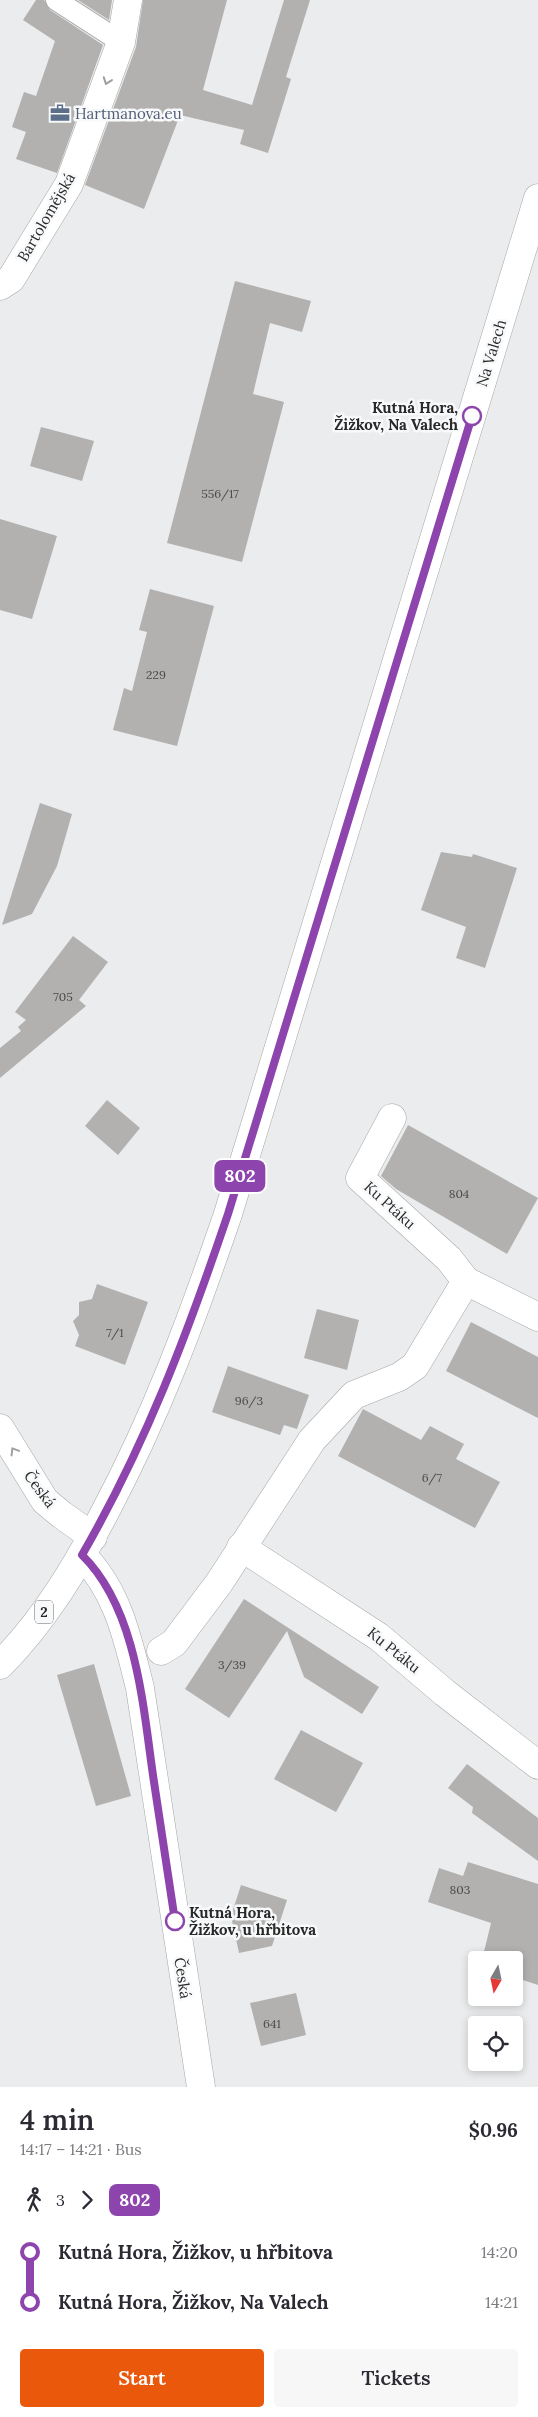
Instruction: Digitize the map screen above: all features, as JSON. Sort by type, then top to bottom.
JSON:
[{"type":"street","points":[[56,0],[121,42]]},
{"type":"street","name":"Bartolomějská","points":[[0,286],[10,278],[68,184],[121,42],[128,0]]},
{"type":"street","name":"Na Valech","points":[[87,1546],[139,1447],[176,1362],[228,1214],[538,198]]},
{"type":"street","name":"Ku Ptáku","points":[[392,1118],[360,1178],[449,1259],[466,1281],[538,1317]]},
{"type":"street","points":[[161,1651],[174,1643],[219,1583],[241,1546],[306,1449],[354,1395],[391,1381],[416,1366],[466,1281]]},
{"type":"street","name":"Česká","points":[[0,1428],[46,1501],[62,1516],[87,1546],[112,1597],[128,1640],[140,1688],[201,2087]]},
{"type":"street","name":"2","points":[[0,1664],[41,1616],[87,1546]]},
{"type":"street","name":"Ku Ptáku","points":[[241,1546],[379,1636],[445,1693],[538,1765]]},
{"type":"building","points":[[36,0],[44,0],[50,10],[103,45],[57,173],[16,159],[26,132],[12,127],[24,92],[36,96],[55,41],[23,20]]},
{"type":"building","points":[[78,0],[112,0],[109,20]]},
{"type":"building","points":[[143,0],[227,0],[203,90],[252,105],[284,0],[310,0],[286,77],[291,79],[268,153],[240,144],[244,130],[180,115],[144,209],[85,185],[136,47]]},
{"type":"building","points":[[235,281],[311,301],[302,332],[270,323],[253,394],[284,402],[242,562],[167,543]]},
{"type":"building","points":[[41,427],[94,441],[82,481],[30,466]]},
{"type":"building","points":[[0,519],[57,536],[32,619],[0,610]]},
{"type":"building","points":[[150,589],[214,606],[177,746],[113,730],[124,688],[132,691],[147,632],[139,630]]},
{"type":"building","points":[[40,803],[72,814],[57,866],[32,914],[2,925]]},
{"type":"building","points":[[441,852],[472,857],[473,854],[517,868],[485,968],[456,958],[466,927],[421,910]]},
{"type":"building","points":[[73,936],[108,962],[79,1000],[86,1006],[0,1078],[0,1048],[21,1031],[18,1027],[26,1020],[15,1012]]},
{"type":"building","points":[[107,1100],[140,1128],[118,1155],[85,1126]]},
{"type":"building","points":[[408,1125],[538,1198],[507,1254],[396,1189],[381,1176]]},
{"type":"building","points":[[97,1284],[148,1302],[125,1365],[75,1346],[79,1335],[73,1321],[79,1315],[79,1302],[92,1299]]},
{"type":"building","points":[[317,1309],[359,1320],[347,1370],[304,1358]]},
{"type":"building","points":[[471,1322],[538,1357],[538,1418],[446,1371]]},
{"type":"building","points":[[228,1366],[309,1395],[297,1429],[284,1425],[280,1435],[212,1412]]},
{"type":"building","points":[[363,1409],[421,1440],[430,1426],[464,1444],[456,1459],[500,1482],[475,1528],[338,1456]]},
{"type":"building","points":[[244,1599],[379,1687],[362,1714],[304,1677],[287,1631],[229,1718],[185,1689]]},
{"type":"building","points":[[94,1664],[131,1796],[96,1806],[57,1675]]},
{"type":"building","points":[[301,1730],[363,1763],[336,1812],[274,1779]]},
{"type":"building","points":[[467,1764],[538,1818],[538,1861],[472,1813],[473,1807],[448,1788]]},
{"type":"building","points":[[468,1862],[538,1884],[538,1985],[523,1980],[523,1951],[484,1951],[491,1923],[428,1902],[439,1868],[463,1876]]},
{"type":"building","points":[[241,1885],[287,1900],[272,1946],[239,1953],[231,1916]]},
{"type":"building","points":[[296,1993],[306,2035],[261,2046],[250,2003]]},
{"type":"bus line","name":"802","points":[[175,1921],[144,1712],[134,1660],[123,1625],[104,1580],[82,1555],[139,1447],[191,1323],[228,1214],[472,416]]},
{"type":"place","name":"Hartmanova.eu","points":[[60,113]]},
{"type":"place","name":"Kutná Hora, Žižkov, Na Valech","points":[[472,416]]},
{"type":"place","name":"Kutná Hora, Žižkov, u hřbitova","points":[[175,1921]]}]
